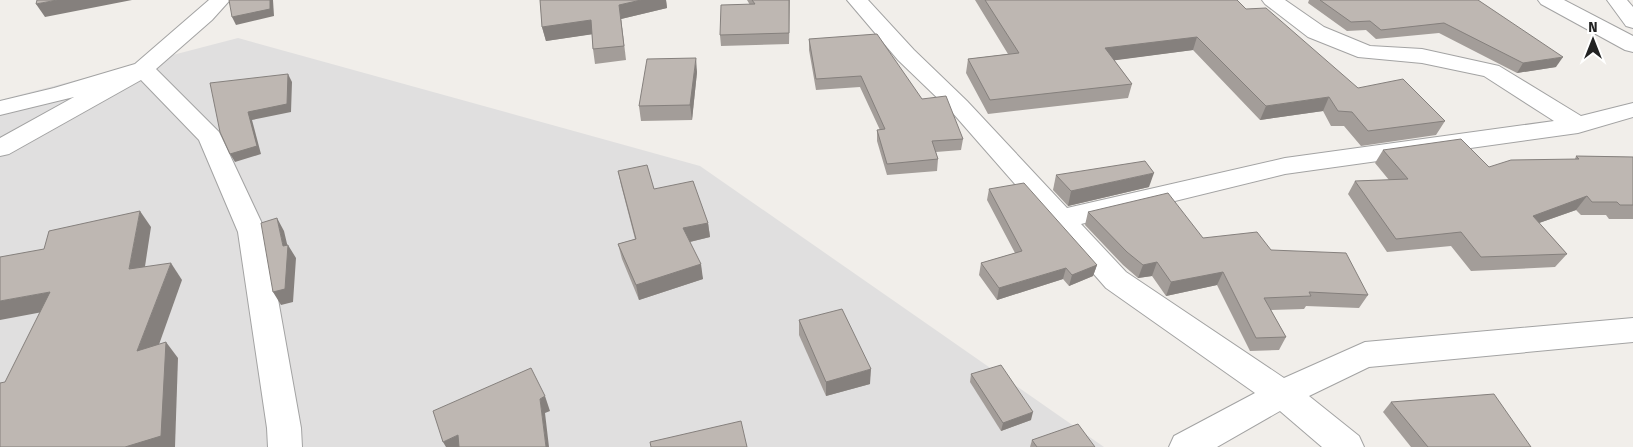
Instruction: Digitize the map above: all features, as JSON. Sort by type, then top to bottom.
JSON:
[{"type":"street","points":[[0,148],[142,69],[220,0]]},
{"type":"street","points":[[857,0],[906,55],[959,106],[1116,280],[1282,394],[1347,447]]},
{"type":"street","points":[[1272,0],[1316,32],[1366,52],[1422,56],[1491,71],[1578,125]]},
{"type":"street","points":[[1548,0],[1633,44]]},
{"type":"street","points":[[1617,0],[1633,22]]},
{"type":"street","points":[[0,108],[60,94],[142,69]]},
{"type":"street","points":[[142,69],[210,137],[252,232],[284,428],[285,447]]},
{"type":"street","points":[[1061,218],[1285,166],[1578,125],[1633,110]]},
{"type":"street","points":[[1186,447],[1282,394],[1365,355],[1633,330]]},
{"type":"shaded area","points":[[238,38],[700,166],[1104,447],[0,447],[0,100]]},
{"type":"building","points":[[37,0],[57,0],[36,4]]},
{"type":"building","points":[[229,0],[270,0],[270,9],[232,17]]},
{"type":"building","points":[[540,0],[641,0],[619,5],[624,46],[593,49],[591,20],[542,27]]},
{"type":"building","points":[[752,0],[789,0],[789,33],[720,35],[721,5],[755,4]]},
{"type":"building","points":[[985,0],[1237,0],[1246,9],[1266,8],[1358,88],[1403,79],[1445,121],[1368,131],[1352,112],[1338,111],[1329,97],[1266,106],[1197,37],[1105,48],[1132,84],[990,100],[968,59],[1019,53]]},
{"type":"building","points":[[1320,0],[1478,0],[1563,57],[1523,63],[1444,23],[1381,30],[1370,21],[1351,22]]},
{"type":"building","points":[[877,34],[922,99],[946,96],[963,139],[932,141],[938,159],[887,164],[877,130],[885,129],[861,76],[816,79],[809,39]]},
{"type":"building","points":[[696,58],[690,105],[639,106],[647,59]]},
{"type":"building","points":[[288,74],[287,104],[248,112],[257,146],[230,154],[220,132],[210,83]]},
{"type":"building","points":[[1461,139],[1489,167],[1511,160],[1579,159],[1576,156],[1633,157],[1633,205],[1620,205],[1617,202],[1592,202],[1587,196],[1533,216],[1567,254],[1481,257],[1461,232],[1396,239],[1355,181],[1408,179],[1383,150]]},
{"type":"building","points":[[1145,161],[1154,173],[1071,191],[1056,175]]},
{"type":"building","points":[[647,165],[654,189],[693,181],[708,223],[683,228],[701,264],[636,285],[618,244],[636,239],[618,171]]},
{"type":"building","points":[[1024,183],[1097,265],[1072,275],[1066,268],[999,288],[981,263],[1022,251],[989,189]]},
{"type":"building","points":[[1168,193],[1203,238],[1257,232],[1271,250],[1346,253],[1368,295],[1309,292],[1311,296],[1264,298],[1286,337],[1256,338],[1223,272],[1171,282],[1157,262],[1143,265],[1127,252],[1088,212]]},
{"type":"building","points":[[140,211],[129,269],[171,263],[137,351],[166,342],[161,436],[125,447],[0,447],[0,383],[5,382],[50,292],[0,301],[0,257],[44,249],[49,231]]},
{"type":"building","points":[[277,218],[283,246],[288,245],[285,289],[273,292],[261,223]]},
{"type":"building","points":[[842,309],[871,369],[826,382],[799,320]]},
{"type":"building","points":[[1001,365],[1033,412],[1003,423],[971,374]]},
{"type":"building","points":[[531,368],[545,396],[540,399],[546,447],[459,447],[458,435],[443,442],[433,411]]},
{"type":"building","points":[[1494,394],[1531,447],[1428,447],[1391,402]]},
{"type":"building","points":[[741,421],[747,447],[651,447],[650,442]]},
{"type":"building","points":[[1078,424],[1095,447],[1037,447],[1032,440]]}]
